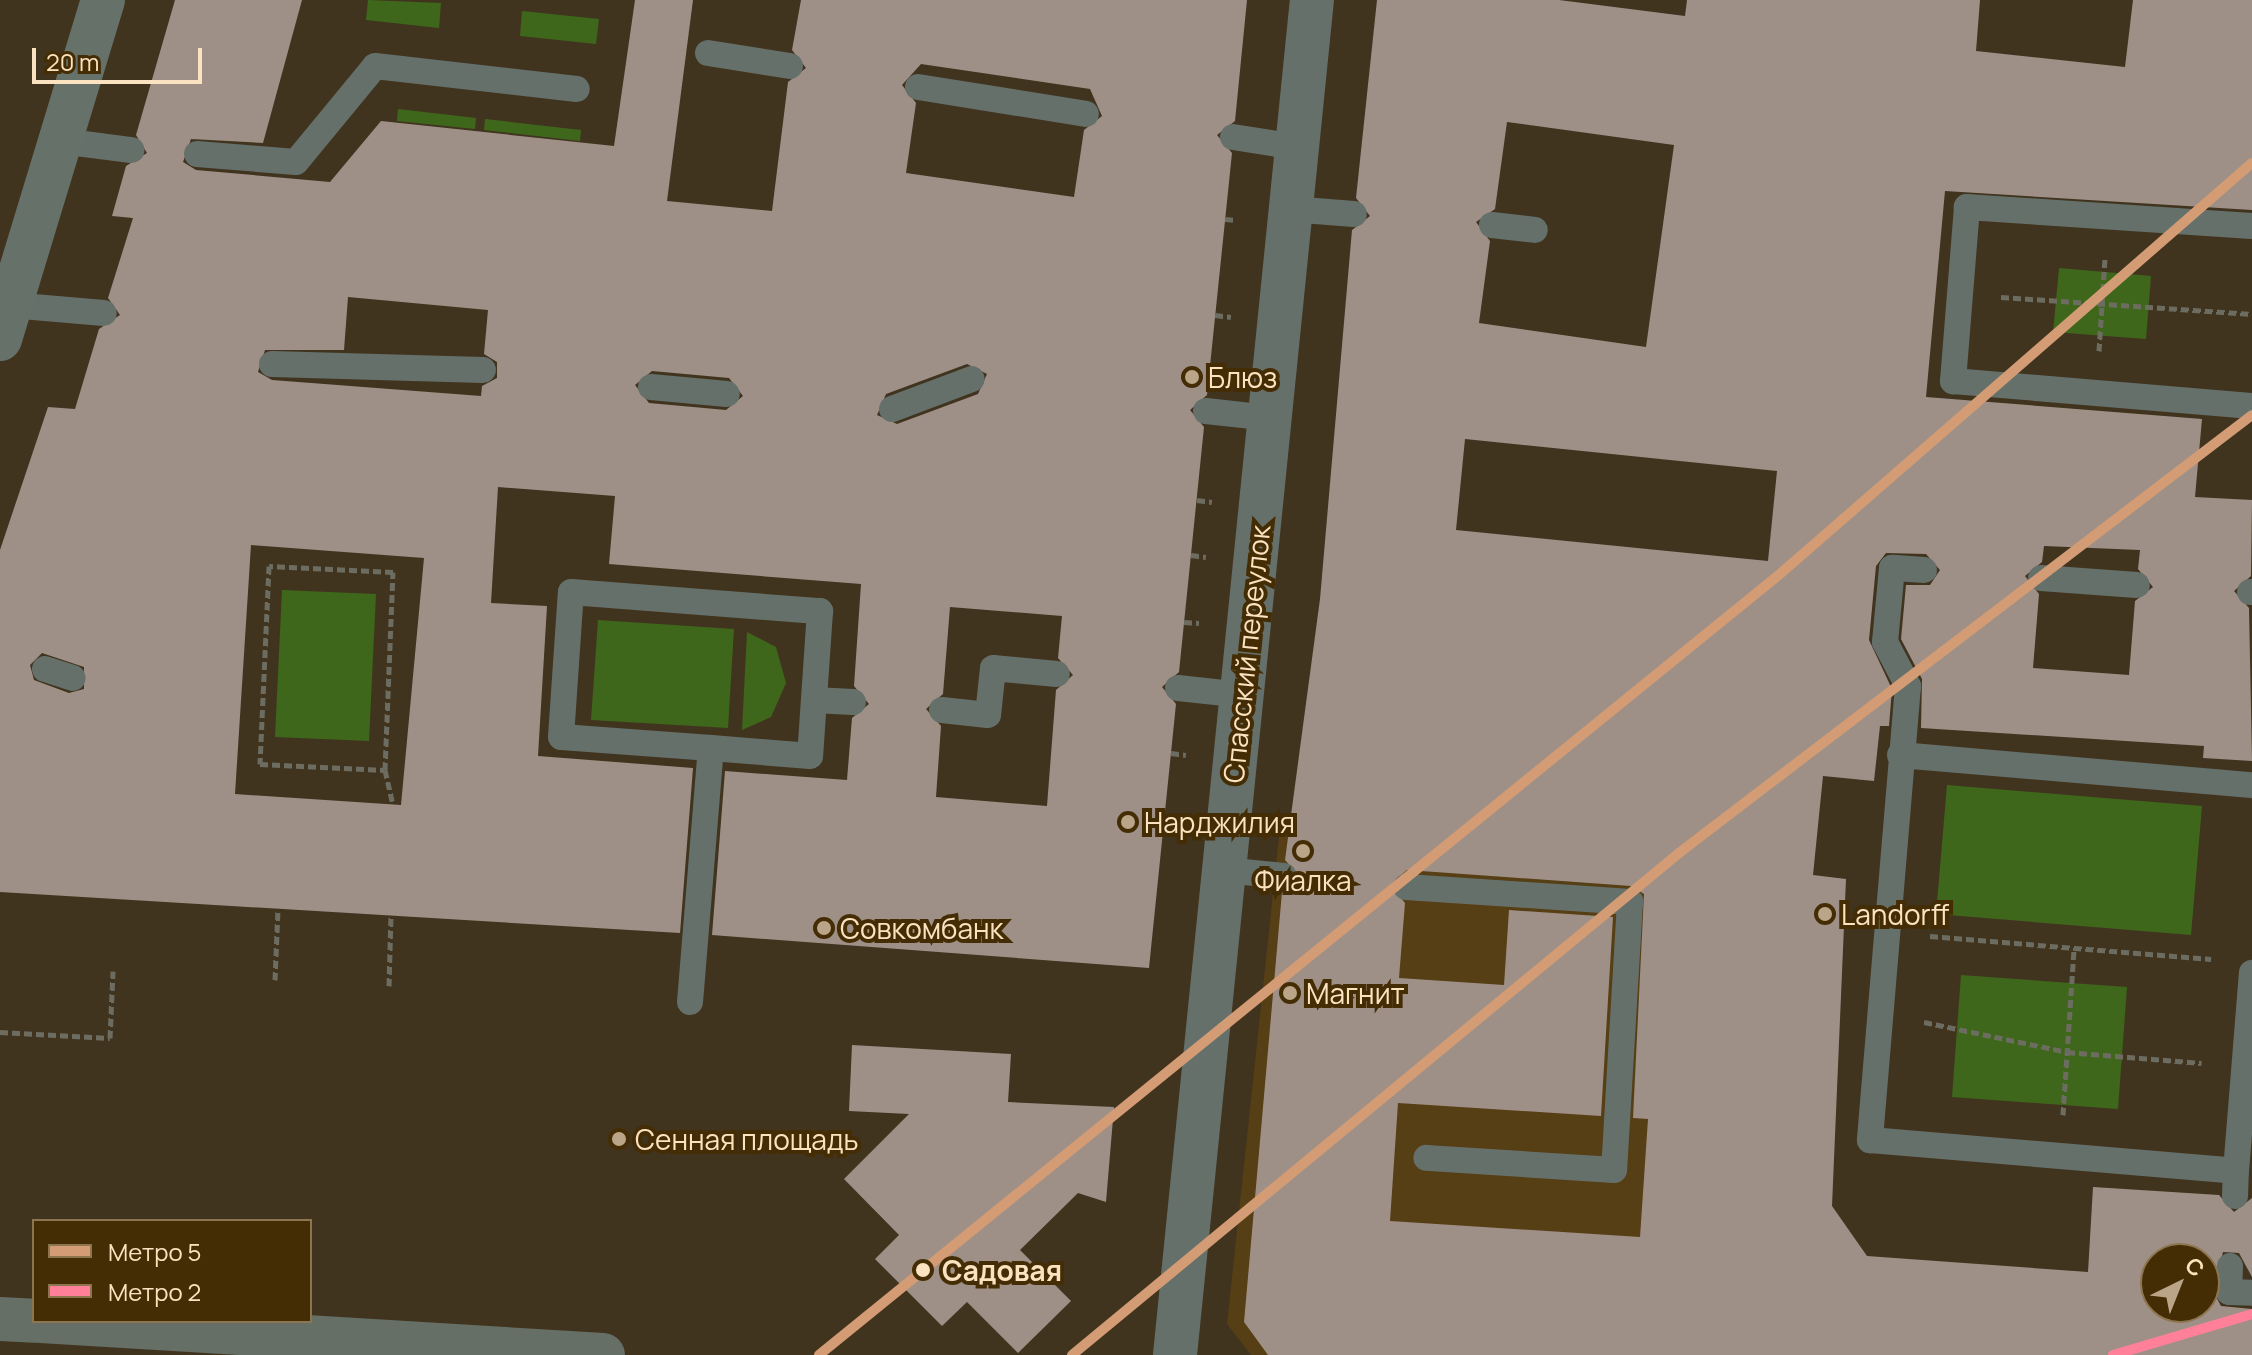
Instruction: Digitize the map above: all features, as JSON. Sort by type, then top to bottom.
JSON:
[{"type":"main road","points":[[5,322],[103,0]]},
{"type":"main road","points":[[0,1298],[32,1313]]},
{"type":"main road","points":[[0,1319],[32,1321]]},
{"type":"main road","points":[[82,1323],[602,1355]]},
{"type":"street","name":"Спасский переулок","points":[[1175,1355],[1312,0]]},
{"type":"lane","points":[[708,53],[790,66]]},
{"type":"lane","points":[[197,154],[296,162],[375,66],[577,89]]},
{"type":"lane","points":[[918,87],[1086,114]]},
{"type":"lane","points":[[1233,137],[1297,147]]},
{"type":"lane","points":[[61,141],[131,150]]},
{"type":"lane","points":[[2252,226],[1967,207],[1953,381],[2252,406]]},
{"type":"lane","points":[[1290,209],[1354,214]]},
{"type":"lane","points":[[1492,225],[1535,230]]},
{"type":"lane","points":[[5,322],[104,313]]},
{"type":"lane","points":[[272,364],[483,370]]},
{"type":"lane","points":[[892,409],[972,379]]},
{"type":"lane","points":[[651,387],[727,394]]},
{"type":"lane","points":[[1206,411],[1269,418]]},
{"type":"lane","points":[[1924,570],[1892,568],[1885,642],[1908,686],[1884,933],[1870,1140],[2236,1184],[2248,1067],[2252,973]]},
{"type":"lane","points":[[2041,578],[2137,585]]},
{"type":"lane","points":[[571,592],[820,611],[810,756],[711,748],[561,737],[571,592]]},
{"type":"lane","points":[[942,710],[988,715],[993,668],[1057,674]]},
{"type":"lane","points":[[45,669],[73,678]]},
{"type":"lane","points":[[1178,688],[1242,695]]},
{"type":"lane","points":[[814,700],[853,702]]},
{"type":"lane","points":[[690,1002],[711,748]]},
{"type":"lane","points":[[1900,755],[2252,785]]},
{"type":"lane","points":[[1224,870],[1284,876]]},
{"type":"lane","points":[[1406,887],[1630,902],[1614,1170],[1426,1158]]},
{"type":"lane","points":[[2230,1266],[2229,1292],[2252,1293]]},
{"type":"path","points":[[2096,393],[2108,217]]},
{"type":"path","points":[[1960,294],[2252,314]]},
{"type":"path","points":[[385,770],[260,764],[269,566],[393,572],[385,770],[393,804]]},
{"type":"path","points":[[275,980],[278,908]]},
{"type":"path","points":[[389,986],[391,915]]},
{"type":"path","points":[[1884,933],[2222,960]]},
{"type":"path","points":[[2064,1105],[2074,948]]},
{"type":"path","points":[[0,1032],[110,1038],[113,971]]},
{"type":"path","points":[[1878,1018],[1958,1025],[2067,1052],[2248,1067]]},
{"type":"shaded area","points":[[1281,819],[1762,870],[1737,1355],[1251,1355],[1227,1324]]},
{"type":"green space","points":[[368,0],[441,3],[439,28],[366,20]]},
{"type":"green space","points":[[522,11],[599,19],[596,44],[520,36]]},
{"type":"green space","points":[[398,109],[476,118],[475,129],[397,121]]},
{"type":"green space","points":[[485,119],[581,130],[580,141],[484,130]]},
{"type":"green space","points":[[2059,268],[2151,276],[2146,339],[2053,332]]},
{"type":"green space","points":[[282,590],[376,594],[369,741],[275,737]]},
{"type":"green space","points":[[598,620],[734,629],[728,728],[591,720]]},
{"type":"green space","points":[[747,632],[776,647],[786,683],[771,717],[742,730]]},
{"type":"green space","points":[[1947,785],[2202,806],[2191,935],[1936,914]]},
{"type":"green space","points":[[1961,975],[2127,987],[2118,1109],[1952,1097]]},
{"type":"building","points":[[175,0],[302,0],[263,143],[191,139],[183,162],[196,170],[330,182],[381,121],[614,146],[635,0],[693,0],[667,201],[772,211],[788,82],[806,68],[792,50],[801,0],[1247,0],[1235,121],[1217,135],[1232,153],[1207,395],[1190,410],[1204,427],[1179,672],[1162,687],[1176,704],[1149,968],[712,935],[725,771],[847,780],[852,718],[869,704],[854,686],[861,584],[609,564],[615,496],[498,487],[491,603],[547,606],[538,756],[693,768],[680,933],[0,892],[0,550],[48,407],[75,409],[99,329],[120,315],[108,298],[133,218],[112,216],[126,166],[147,153],[136,135]],"holes":[[[921,64],[1090,89],[1102,116],[1084,130],[1074,197],[906,173],[916,103],[902,85]],[[348,297],[488,310],[484,354],[497,362],[497,378],[482,386],[481,396],[272,380],[258,372],[265,350],[344,350]],[[967,364],[987,374],[978,394],[897,424],[877,415],[886,394]],[[652,371],[729,378],[743,396],[726,410],[649,403],[635,385]],[[251,545],[424,558],[401,805],[235,794]],[[950,607],[1062,616],[1058,658],[1073,675],[1056,690],[1047,806],[936,797],[941,726],[926,709],[943,694]],[[42,653],[84,667],[84,689],[69,693],[34,680],[30,665]]]},
{"type":"building","points":[[1377,0],[1559,0],[1685,16],[1687,0],[1980,0],[1976,51],[2125,67],[2133,0],[2252,0],[2252,210],[1945,191],[1926,397],[2202,419],[2195,497],[2252,500],[2251,576],[2234,591],[2249,608],[2252,761],[2203,758],[2204,746],[1921,728],[1922,679],[1901,639],[1906,585],[1930,585],[1940,570],[1926,554],[1886,553],[1876,566],[1869,640],[1892,689],[1889,726],[1880,726],[1874,781],[1823,776],[1813,875],[1846,879],[1832,1206],[1867,1256],[2088,1272],[2093,1187],[2219,1195],[2234,1212],[2252,1198],[2252,1277],[2239,1253],[2223,1252],[2220,1264],[2220,1243],[2140,1243],[2140,1323],[2220,1323],[2220,1304],[2252,1309],[2252,1355],[1268,1355],[1244,1322],[1282,892],[1300,877],[1285,860],[1320,599],[1352,230],[1370,216],[1356,198]],"holes":[[[1507,122],[1674,145],[1646,347],[1479,323],[1490,241],[1476,222],[1495,209]],[[1465,439],[1777,471],[1768,561],[1456,530]],[[2044,546],[2140,550],[2138,569],[2153,587],[2135,601],[2129,675],[2033,668],[2039,594],[2025,576],[2042,562]],[[1407,870],[1631,886],[1644,894],[1633,1118],[1648,1119],[1640,1237],[1390,1221],[1398,1103],[1601,1116],[1613,917],[1509,910],[1504,985],[1399,978],[1405,903],[1390,885]]]},
{"type":"building","points":[[852,1045],[1011,1054],[1008,1102],[1114,1107],[1106,1202],[1078,1193],[1020,1250],[1071,1301],[1018,1353],[967,1302],[942,1326],[875,1259],[899,1235],[844,1179],[909,1114],[849,1111]]},
{"type":"metro line","name":"5","points":[[819,1355],[1780,574],[2252,163]]},
{"type":"metro line","name":"5","points":[[1072,1355],[1679,853],[2252,415]]},
{"type":"metro line","name":"2","points":[[2113,1355],[2252,1314]]},
{"type":"place","name":"Блюз","points":[[1192,377]]},
{"type":"place","name":"Нарджилия","points":[[1128,822]]},
{"type":"place","name":"Фиалка","points":[[1303,851]]},
{"type":"place","name":"Landorff","points":[[1825,914]]},
{"type":"place","name":"Совкомбанк","points":[[824,928]]},
{"type":"place","name":"Магнит","points":[[1290,993]]},
{"type":"place","name":"Сенная площадь","points":[[619,1139]]},
{"type":"place","name":"Садовая","points":[[923,1270]]}]
